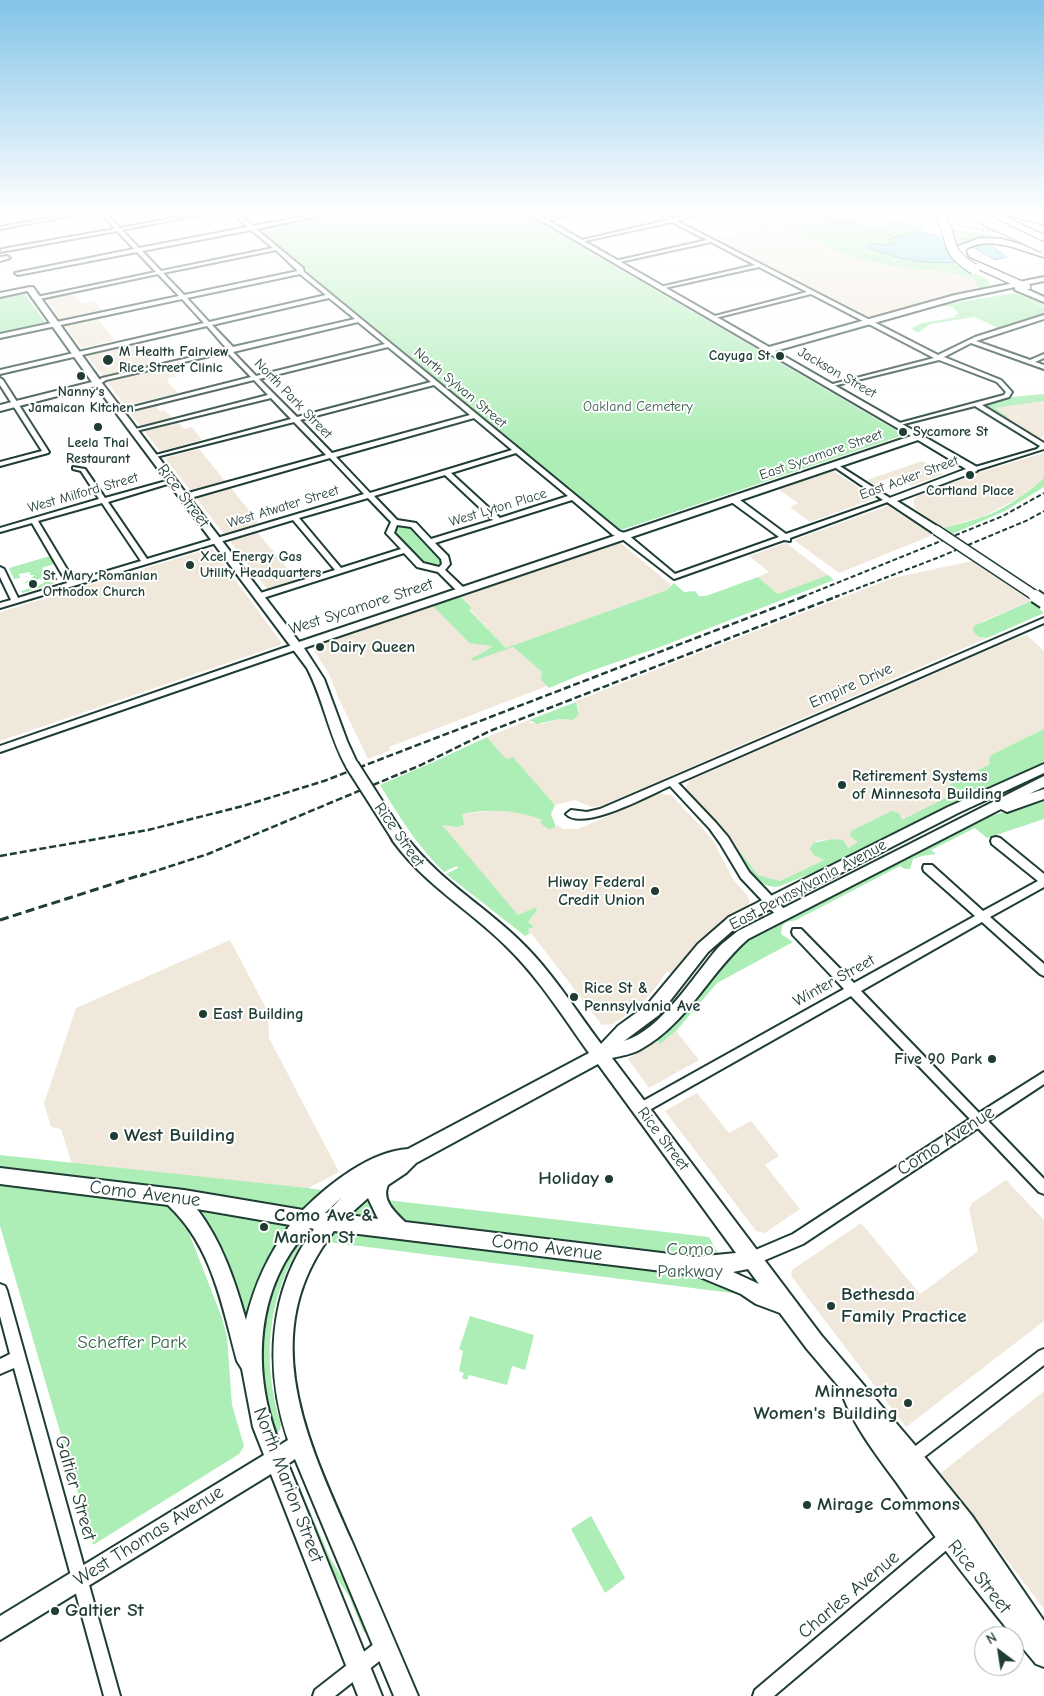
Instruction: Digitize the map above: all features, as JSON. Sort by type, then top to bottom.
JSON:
[{"type":"main road","name":"Jackson Street","points":[[671,293],[918,437]]},
{"type":"main road","points":[[768,350],[949,299],[981,293]]},
{"type":"main road","points":[[1032,293],[1044,300]]},
{"type":"main road","name":"Rice Street","points":[[32,294],[172,482],[298,646],[319,678],[339,739],[352,765],[408,852],[428,875],[516,945],[545,980],[904,1463],[947,1538],[1044,1656]]},
{"type":"main road","points":[[0,408],[98,383]]},
{"type":"main road","points":[[918,437],[974,469]]},
{"type":"main road","name":"East Sycamore Street","points":[[733,499],[918,437]]},
{"type":"main road","points":[[944,452],[955,463],[956,469],[945,480]]},
{"type":"main road","name":"East Acker Street","points":[[889,500],[974,469]]},
{"type":"main road","points":[[907,493],[909,509],[917,518]]},
{"type":"main road","name":"West Sycamore Street","points":[[298,646],[733,499]]},
{"type":"main road","points":[[889,500],[917,518]]},
{"type":"main road","points":[[936,530],[1044,602]]},
{"type":"main road","name":"East Pennsylvania Avenue","points":[[600,1055],[624,1031],[653,1010],[714,937],[734,921],[952,810],[1044,768]]},
{"type":"main road","name":"East Pennsylvania Avenue","points":[[600,1055],[635,1045],[655,1031],[676,1012],[724,951],[742,936],[1044,780]]},
{"type":"main road","points":[[961,822],[1044,794]]},
{"type":"main road","points":[[410,1157],[600,1055]]},
{"type":"main road","name":"North Marion Street","points":[[406,1696],[299,1445],[284,1391],[282,1362],[283,1333],[288,1305],[297,1278],[313,1246],[354,1199],[401,1168],[410,1157]]},
{"type":"main road","name":"North Marion Street","points":[[370,1696],[263,1427],[252,1377],[251,1352],[253,1329],[263,1290],[279,1256],[306,1219],[330,1196],[354,1179],[393,1158],[410,1157]]},
{"type":"main road","name":"Como Avenue","points":[[0,1176],[172,1196],[306,1219],[695,1266],[732,1263],[751,1259]]},
{"type":"main road","points":[[381,1180],[376,1188],[377,1199],[386,1214],[400,1230]]},
{"type":"main road","points":[[172,1196],[188,1209],[204,1232],[232,1301],[252,1377]]},
{"type":"main road","points":[[695,1266],[786,1305]]},
{"type":"main road","name":"West Thomas Avenue","points":[[0,1629],[299,1445]]},
{"type":"main road","name":"Rice Street","points":[[904,1463],[964,1524],[1044,1641]]},
{"type":"street","points":[[0,295],[37,293]]},
{"type":"street","name":"North Park Street","points":[[179,293],[230,347],[230,352],[395,522]]},
{"type":"street","points":[[0,336],[201,293]]},
{"type":"street","name":"North Sylvan Street","points":[[326,293],[573,498],[674,577]]},
{"type":"street","points":[[713,318],[808,293]]},
{"type":"street","points":[[814,293],[939,358]]},
{"type":"street","points":[[0,372],[329,296]]},
{"type":"street","points":[[831,386],[939,358],[972,341],[1044,318]]},
{"type":"street","points":[[98,383],[109,378],[358,320]]},
{"type":"street","points":[[972,341],[1044,367]]},
{"type":"street","points":[[120,411],[388,345]]},
{"type":"street","points":[[1030,362],[1044,356]]},
{"type":"street","name":"East Sycamore Street","points":[[898,426],[1010,394],[999,381],[939,358]]},
{"type":"street","points":[[0,380],[46,452],[0,464]]},
{"type":"street","points":[[154,457],[434,383]]},
{"type":"street","points":[[134,431],[272,396]]},
{"type":"street","points":[[976,404],[1044,446]]},
{"type":"street","points":[[184,497],[474,416]]},
{"type":"street","name":"East Acker Street","points":[[974,469],[1039,450],[1044,446]]},
{"type":"street","name":"West Atwater Street","points":[[0,606],[516,451]]},
{"type":"street","points":[[835,465],[889,500]]},
{"type":"street","points":[[75,468],[83,470],[145,562]]},
{"type":"street","points":[[446,472],[499,521]]},
{"type":"street","name":"West Milford Street","points":[[0,530],[172,482]]},
{"type":"street","name":"West Lyton Place","points":[[430,542],[573,498]]},
{"type":"street","points":[[733,499],[787,539]]},
{"type":"street","name":"East Acker Street","points":[[674,577],[787,539],[889,500]]},
{"type":"street","points":[[294,517],[340,571]]},
{"type":"street","points":[[917,518],[936,530]]},
{"type":"street","points":[[34,520],[72,585]]},
{"type":"street","points":[[441,570],[446,564],[445,558],[430,542],[413,526],[395,522],[390,533],[406,550],[425,567],[441,570],[462,590]]},
{"type":"street","points":[[260,596],[406,550]]},
{"type":"street","points":[[0,569],[16,602]]},
{"type":"street","name":"Empire Drive","points":[[571,814],[587,816],[603,812],[1044,620]]},
{"type":"street","name":"West Sycamore Street","points":[[0,749],[298,646]]},
{"type":"street","points":[[672,782],[714,826],[745,875],[782,914]]},
{"type":"street","points":[[996,841],[1044,881]]},
{"type":"street","points":[[928,868],[1044,971]]},
{"type":"street","name":"Winter Street","points":[[640,1109],[1044,881]]},
{"type":"street","points":[[797,932],[1044,1188]]},
{"type":"street","name":"Como Avenue","points":[[751,1259],[798,1239],[1044,1078]]},
{"type":"street","name":"Galtier Street","points":[[0,1291],[112,1696]]},
{"type":"street","points":[[904,1463],[1044,1356]]},
{"type":"street","points":[[0,1367],[18,1358]]},
{"type":"street","name":"Charles Avenue","points":[[761,1696],[964,1524]]},
{"type":"street","points":[[321,1696],[385,1646]]},
{"type":"shaded area","points":[[72,293],[82,304],[94,301],[103,311],[60,320],[45,298]]},
{"type":"shaded area","points":[[820,293],[965,293],[870,319]]},
{"type":"shaded area","points":[[97,318],[115,340],[82,348],[64,325]]},
{"type":"shaded area","points":[[137,342],[154,364],[103,376],[85,354]]},
{"type":"shaded area","points":[[169,367],[177,377],[169,378],[167,381],[178,393],[125,406],[107,382]]},
{"type":"shaded area","points":[[1044,401],[1044,435],[1039,440],[1004,418],[1007,417],[994,408]]},
{"type":"shaded area","points":[[155,405],[160,411],[165,410],[173,419],[141,427],[129,412]]},
{"type":"shaded area","points":[[178,422],[184,429],[192,427],[202,440],[160,451],[144,431]]},
{"type":"shaded area","points":[[199,449],[225,481],[190,490],[165,458]]},
{"type":"shaded area","points":[[1044,453],[1044,478],[1019,498],[984,516],[944,528],[918,511],[914,506],[913,500],[919,495],[984,471]]},
{"type":"shaded area","points":[[922,461],[943,474],[911,486],[896,476],[874,484],[867,480]]},
{"type":"shaded area","points":[[833,471],[876,498],[810,522],[790,507],[798,503],[778,489]]},
{"type":"shaded area","points":[[231,488],[259,523],[224,534],[196,498]]},
{"type":"shaded area","points":[[888,506],[933,535],[839,573],[794,540]]},
{"type":"shaded area","points":[[257,532],[297,580],[267,589],[230,541]]},
{"type":"shaded area","points":[[621,543],[671,585],[667,590],[506,648],[469,609],[472,608],[461,597]]},
{"type":"shaded area","points":[[786,543],[828,575],[778,594],[758,577],[769,572],[749,556]]},
{"type":"shaded area","points":[[212,548],[281,642],[280,645],[0,741],[0,612]]},
{"type":"shaded area","points":[[972,561],[1031,601],[983,621],[982,638],[987,638],[601,806],[591,807],[575,800],[555,805],[513,757],[506,759],[487,737],[529,720],[531,723],[542,724],[560,719],[573,720],[579,710],[576,701],[893,578]]},
{"type":"shaded area","points":[[433,606],[469,643],[488,644],[492,647],[472,659],[513,647],[542,672],[541,680],[547,686],[389,747],[391,750],[368,759],[329,674],[312,647]]},
{"type":"shaded area","points":[[1027,635],[1044,651],[1044,729],[991,755],[990,764],[945,787],[954,794],[847,848],[834,839],[816,841],[814,855],[824,860],[780,881],[758,875],[735,844],[686,790],[687,784],[691,780]]},
{"type":"shaded area","points":[[659,794],[671,795],[705,831],[714,842],[733,879],[748,896],[750,902],[747,907],[717,925],[706,935],[670,978],[671,974],[667,971],[653,991],[637,1008],[613,1024],[602,1025],[528,929],[534,927],[528,922],[537,910],[536,907],[518,915],[441,825],[456,827],[463,819],[461,814],[500,810],[522,813],[542,820],[540,823],[556,827],[557,825],[563,829],[578,829]]},
{"type":"shaded area","points":[[230,940],[268,1012],[269,1038],[339,1172],[308,1188],[72,1164],[61,1129],[51,1127],[44,1103],[76,1008]]},
{"type":"shaded area","points":[[676,1031],[699,1060],[649,1088],[628,1059],[655,1039],[660,1044]]},
{"type":"shaded area","points":[[697,1093],[729,1133],[751,1121],[779,1156],[765,1165],[800,1209],[765,1233],[756,1231],[665,1111]]},
{"type":"shaded area","points":[[1006,1180],[1044,1220],[1044,1321],[906,1427],[791,1276],[792,1270],[861,1223],[920,1294],[978,1251],[969,1209],[972,1203]]},
{"type":"shaded area","points":[[1044,1391],[1044,1609],[941,1473]]},
{"type":"green space","points":[[24,293],[46,323],[0,333],[0,298]]},
{"type":"green space","name":"Oakland Cemetery","points":[[330,293],[661,293],[904,435],[618,531]]},
{"type":"green space","points":[[1014,293],[1044,302],[1044,307],[1023,297],[1044,308],[1044,313],[997,328],[975,317],[931,324],[919,332],[915,332],[912,328],[922,323],[956,317],[954,315],[959,314],[952,307],[942,305]]},
{"type":"green space","points":[[1044,394],[1044,401],[995,408],[1008,417],[1004,418],[984,406],[1012,397]]},
{"type":"green space","points":[[1044,478],[1044,487],[1005,511],[952,534],[944,528],[980,518],[1001,509],[1024,495]]},
{"type":"green space","points":[[404,525],[409,527],[442,561],[437,565],[430,565],[410,550],[394,532],[395,527]]},
{"type":"green space","points":[[50,556],[54,564],[42,568],[50,582],[55,583],[23,593],[21,591],[42,584],[45,582],[44,580],[40,579],[23,584],[35,575],[30,575],[30,572],[19,574],[20,578],[14,579],[9,568]]},
{"type":"green space","points":[[828,575],[834,580],[549,688],[541,680],[542,672],[513,647],[473,661],[471,659],[492,647],[469,643],[433,606],[461,597],[472,608],[469,610],[506,648],[667,590],[674,583],[684,592],[695,591],[699,596],[706,596],[758,577],[778,594]]},
{"type":"green space","points":[[1031,601],[1044,613],[987,638],[979,637],[973,631],[974,626]]},
{"type":"green space","points":[[576,702],[579,714],[573,720],[560,719],[537,724],[529,720]]},
{"type":"green space","points":[[1044,729],[1044,762],[835,864],[780,886],[772,887],[764,884],[757,878],[743,862],[729,837],[758,875],[780,881],[824,860],[814,855],[810,849],[813,843],[832,839],[843,840],[848,848],[858,842],[850,836],[851,831],[892,811],[899,813],[902,820],[953,794],[945,787],[990,764],[989,758],[991,755]]},
{"type":"green space","points":[[487,737],[506,759],[513,757],[555,805],[551,814],[556,827],[549,829],[540,823],[542,820],[532,816],[492,811],[462,814],[464,825],[456,827],[442,825],[518,915],[536,907],[537,910],[528,922],[534,927],[528,929],[530,933],[525,936],[446,874],[458,868],[457,866],[444,872],[434,862],[409,830],[380,785]]},
{"type":"green space","points":[[1044,799],[1044,819],[987,838],[975,828],[931,850],[936,854],[913,859],[910,869],[900,866],[796,920],[787,922],[782,926],[781,934],[793,942],[717,983],[677,1030],[660,1044],[655,1039],[724,959],[749,938],[976,821]]},
{"type":"green space","points":[[0,1155],[308,1188],[395,1201],[709,1237],[740,1294],[304,1239],[282,1283],[271,1329],[271,1377],[281,1425],[280,1430],[276,1433],[273,1432],[266,1413],[259,1340],[284,1236],[261,1274],[246,1321],[208,1228],[183,1225],[189,1233],[222,1318],[227,1337],[232,1405],[244,1446],[239,1454],[93,1545],[0,1226]]},
{"type":"green space","points":[[470,1316],[534,1335],[525,1370],[512,1366],[507,1385],[469,1375],[467,1380],[462,1378],[464,1373],[459,1371],[463,1351],[459,1349]]},
{"type":"green space","points":[[293,1471],[330,1558],[353,1595],[368,1632],[366,1633],[363,1631],[349,1596],[328,1566],[291,1474]]},
{"type":"green space","points":[[591,1516],[625,1578],[605,1593],[571,1529]]},
{"type":"railway","points":[[802,597],[1003,516],[1044,493]]},
{"type":"railway","points":[[835,597],[937,558],[1028,520],[1044,511]]},
{"type":"railway","points":[[0,856],[148,830],[243,806],[324,781],[805,596]]},
{"type":"railway","points":[[140,876],[208,854],[421,765],[490,731],[838,596]]},
{"type":"railway","points":[[0,920],[144,874]]},
{"type":"place","name":"Cayuga St","points":[[780,356]]},
{"type":"place","name":"M Health Fairview Rice Street Clinic","points":[[108,360]]},
{"type":"place","name":"Nanny's Jamaican Kitchen","points":[[81,376]]},
{"type":"place","name":"Leela Thai Restaurant","points":[[98,427]]},
{"type":"place","name":"Sycamore St","points":[[903,432]]},
{"type":"place","name":"Cortland Place","points":[[970,475]]},
{"type":"place","name":"Xcel Energy Gas Utility Headquarters","points":[[190,565]]},
{"type":"place","name":"St. Mary Romanian Orthodox Church","points":[[33,584]]},
{"type":"place","name":"Dairy Queen","points":[[320,647]]},
{"type":"place","name":"Retirement Systems of Minnesota Building","points":[[842,785]]},
{"type":"place","name":"Hiway Federal Credit Union","points":[[655,891]]},
{"type":"place","name":"Rice St & Pennsylvania Ave","points":[[574,997]]},
{"type":"place","name":"East Building","points":[[203,1014]]},
{"type":"place","name":"Five 90 Park","points":[[992,1059]]},
{"type":"place","name":"West Building","points":[[114,1136]]},
{"type":"place","name":"Holiday","points":[[609,1179]]},
{"type":"place","name":"Como Ave & Marion St","points":[[264,1227]]},
{"type":"place","name":"Bethesda Family Practice","points":[[831,1306]]},
{"type":"place","name":"Minnesota Women's Building","points":[[908,1403]]},
{"type":"place","name":"Mirage Commons","points":[[807,1505]]},
{"type":"place","name":"Galtier St","points":[[55,1611]]},
{"type":"park label","name":"Como Parkway","points":[[690,1261]]},
{"type":"park label","name":"Scheffer Park","points":[[132,1343]]}]
